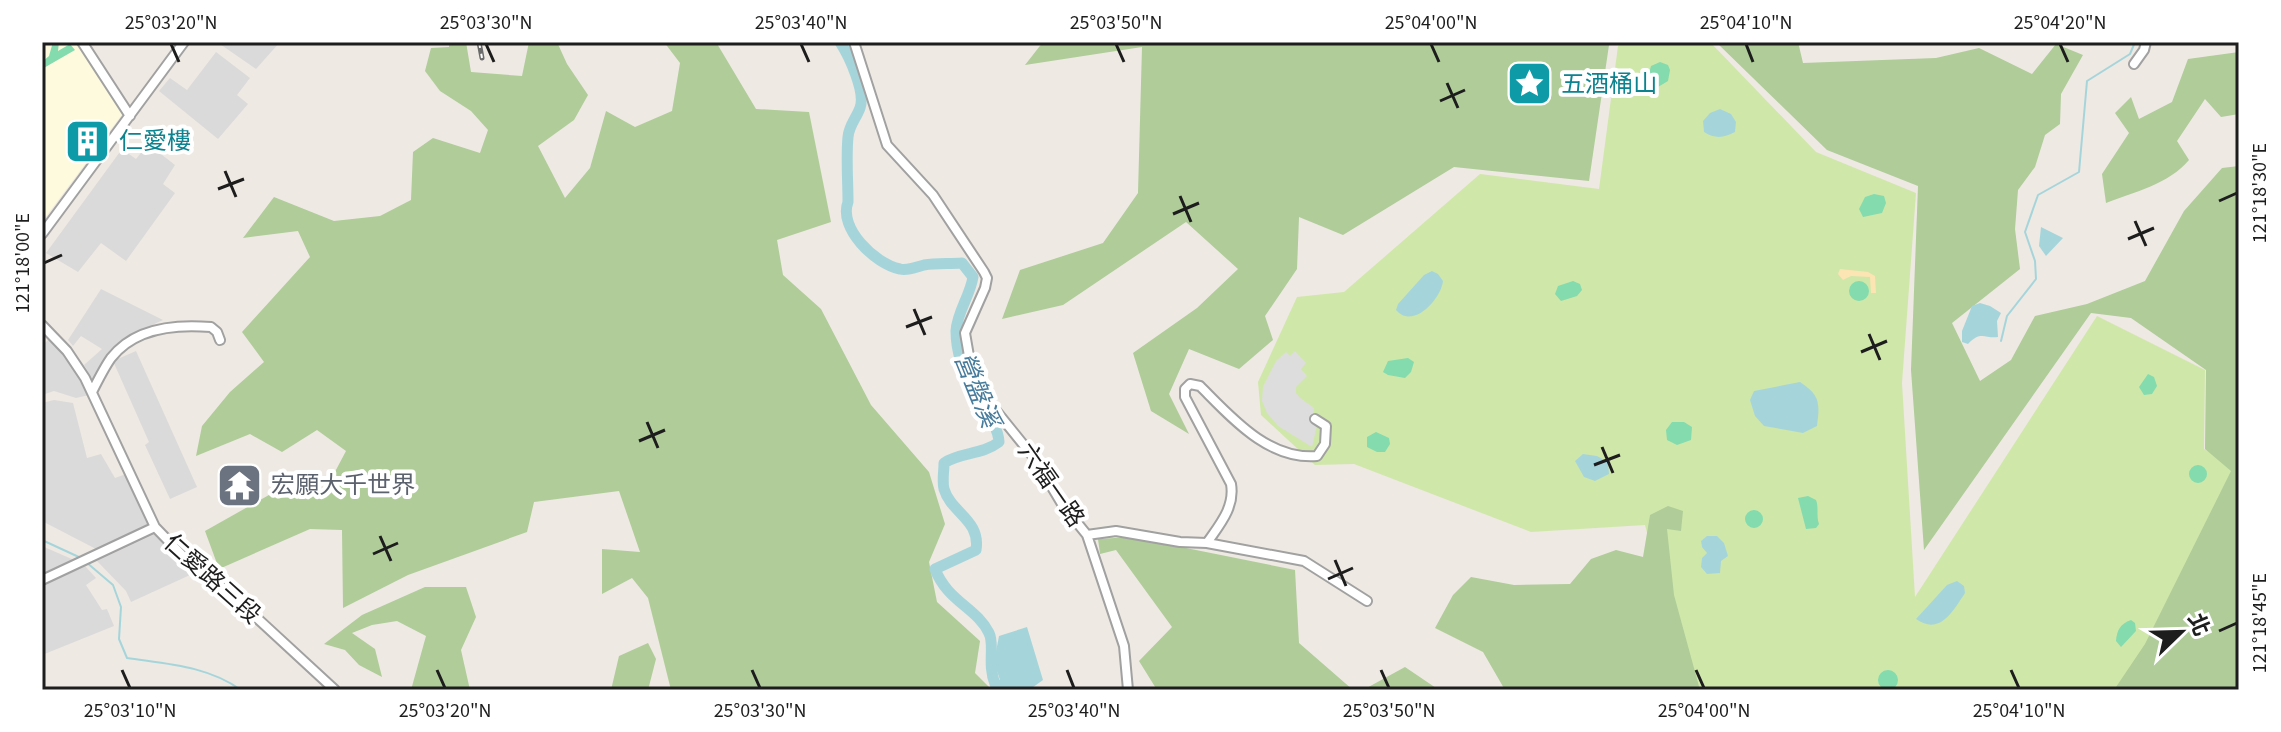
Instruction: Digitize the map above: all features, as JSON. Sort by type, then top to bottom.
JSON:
[{"type":"street","points":[[82,42],[130,116]]},
{"type":"street","points":[[42,234],[184,42]]},
{"type":"street","name":"六福一路","points":[[854,42],[887,145],[933,195],[987,278],[965,333],[969,356],[978,381],[993,407],[1035,459],[1062,504],[1087,535],[1124,646],[1128,690]]},
{"type":"street","points":[[2134,64],[2146,42]]},
{"type":"street","name":"仁愛路三段","points":[[42,325],[67,351],[92,392],[155,527],[185,558],[232,595],[335,690]]},
{"type":"street","points":[[92,392],[112,356],[127,343],[156,329],[211,327],[220,340]]},
{"type":"street","points":[[1207,543],[1233,498],[1231,484],[1185,397],[1185,389],[1190,384],[1200,386],[1257,437],[1279,450],[1300,457],[1317,456],[1325,444],[1326,426],[1315,419]]},
{"type":"street","points":[[42,580],[155,527]]},
{"type":"street","points":[[1087,535],[1116,531],[1168,541],[1207,543],[1304,561],[1367,601]]},
{"type":"shaded area","points":[[42,42],[81,42],[124,112],[42,222]]},
{"type":"shaded area","points":[[217,42],[280,42],[256,69]]},
{"type":"shaded area","points":[[216,52],[250,78],[237,95],[248,104],[218,139],[159,91],[170,78],[187,90]]},
{"type":"shaded area","points":[[148,144],[175,165],[163,184],[175,193],[126,261],[101,243],[78,272],[46,253],[122,149],[136,159]]},
{"type":"shaded area","points":[[101,289],[163,320],[124,338],[110,352],[94,382],[84,365],[102,349],[81,336],[73,346],[68,340]]},
{"type":"shaded area","points":[[50,338],[74,362],[89,395],[76,398],[54,391],[42,395],[42,346]]},
{"type":"shaded area","points":[[136,351],[197,487],[170,499],[145,445],[149,442],[113,361]]},
{"type":"shaded area","points":[[1295,351],[1306,363],[1301,369],[1307,376],[1296,387],[1296,393],[1314,408],[1313,422],[1317,425],[1312,447],[1278,426],[1262,401],[1263,387],[1276,361],[1286,352],[1290,356]]},
{"type":"shaded area","points":[[54,400],[73,403],[87,458],[101,454],[115,478],[126,474],[150,525],[96,549],[42,521],[42,403]]},
{"type":"shaded area","points":[[155,534],[190,575],[131,602],[126,591],[97,561]]},
{"type":"shaded area","points":[[42,546],[74,560],[42,576]]},
{"type":"shaded area","points":[[85,566],[96,578],[86,585],[102,610],[107,609],[114,626],[42,655],[42,585]]},
{"type":"green space","points":[[53,42],[59,42],[58,51],[70,44],[75,50],[42,69],[42,62],[49,56]]},
{"type":"green space","points":[[449,42],[466,42],[471,72],[522,76],[529,42],[557,42],[567,64],[588,95],[574,120],[538,146],[565,198],[590,168],[606,111],[635,127],[672,111],[680,63],[664,42],[716,42],[756,109],[809,112],[831,222],[777,240],[783,275],[821,309],[871,405],[929,472],[945,524],[929,562],[937,602],[980,641],[975,673],[992,690],[671,690],[648,598],[632,578],[602,594],[602,549],[640,552],[619,491],[534,502],[527,532],[408,575],[343,608],[342,530],[310,529],[219,569],[205,531],[276,491],[302,496],[328,485],[346,451],[317,430],[282,452],[250,434],[196,456],[202,426],[230,392],[264,362],[242,332],[310,257],[298,231],[243,238],[274,197],[334,221],[380,216],[411,200],[413,152],[433,138],[480,153],[488,130],[471,111],[440,91],[425,71],[431,48],[449,47]]},
{"type":"green space","points":[[1043,42],[1616,42],[1609,45],[1589,181],[1454,167],[1343,235],[1299,217],[1297,269],[1265,316],[1273,340],[1239,369],[1189,349],[1169,394],[1189,434],[1151,411],[1133,353],[1197,308],[1238,269],[1186,222],[1063,305],[1002,319],[1020,270],[1103,243],[1138,193],[1142,47],[1025,65]]},
{"type":"green space","points":[[1628,42],[1710,42],[1816,152],[1916,193],[1902,383],[1915,597],[2097,316],[2205,370],[2204,449],[2239,470],[2138,690],[1689,690],[1645,525],[1531,532],[1354,464],[1315,465],[1261,415],[1258,382],[1297,297],[1344,292],[1480,174],[1599,189],[1618,46]]},
{"type":"green space","points":[[1716,42],[1798,42],[1803,63],[1936,58],[1979,48],[2032,74],[2056,44],[2083,55],[2061,94],[2060,124],[2045,135],[2035,167],[2018,190],[2015,229],[2020,269],[1952,323],[1980,381],[2011,360],[2035,316],[2087,304],[2145,281],[2184,211],[2222,168],[2239,166],[2239,690],[2114,690],[2145,644],[2231,471],[2205,449],[2206,370],[2131,318],[2091,313],[1924,550],[1911,370],[1918,186],[1827,150]]},
{"type":"green space","points":[[2239,52],[2239,114],[2221,117],[2205,99],[2177,141],[2189,160],[2161,181],[2106,203],[2102,174],[2129,133],[2115,113],[2131,97],[2139,119],[2172,102],[2188,59]]},
{"type":"green space","points":[[1660,62],[1668,65],[1668,81],[1658,87],[1649,87],[1647,81],[1651,66]]},
{"type":"green space","points":[[1874,194],[1884,196],[1886,203],[1882,213],[1863,217],[1859,209],[1865,197]]},
{"type":"green space","points":[[1573,281],[1580,284],[1582,290],[1577,296],[1561,301],[1555,294],[1558,286]]},
{"type":"green space","points":[[1859,281],[1866,284],[1869,291],[1866,298],[1859,301],[1852,298],[1849,291],[1852,284]]},
{"type":"green space","points":[[1408,358],[1414,362],[1405,378],[1383,372],[1388,361]]},
{"type":"green space","points":[[2148,374],[2154,377],[2157,386],[2152,394],[2144,395],[2139,387]]},
{"type":"green space","points":[[1672,422],[1684,422],[1692,427],[1691,440],[1677,445],[1667,440],[1666,430]]},
{"type":"green space","points":[[1376,432],[1389,438],[1390,444],[1385,452],[1367,447],[1367,437]]},
{"type":"green space","points":[[2198,465],[2207,474],[2198,483],[2189,474]]},
{"type":"green space","points":[[1808,496],[1816,500],[1819,524],[1816,528],[1806,529],[1798,498]]},
{"type":"green space","points":[[1668,506],[1683,511],[1681,531],[1667,529],[1674,595],[1700,690],[1505,690],[1483,652],[1435,628],[1453,595],[1471,577],[1514,585],[1570,584],[1591,559],[1616,550],[1643,557],[1650,515]]},
{"type":"green space","points":[[1750,510],[1758,510],[1763,519],[1761,526],[1750,528],[1745,523],[1745,515]]},
{"type":"green space","points":[[1131,537],[1295,570],[1299,643],[1353,690],[1157,690],[1139,661],[1172,627],[1116,550],[1100,554],[1098,539]]},
{"type":"green space","points":[[425,587],[466,587],[476,617],[461,650],[470,690],[411,690],[426,636],[397,621],[372,625],[352,633],[375,649],[382,677],[359,665],[345,650],[324,644],[362,615]]},
{"type":"green space","points":[[2131,620],[2135,623],[2136,631],[2121,647],[2116,641],[2118,631]]},
{"type":"green space","points":[[648,643],[656,659],[648,690],[611,690],[619,656]]},
{"type":"green space","points":[[1405,667],[1439,690],[1363,690]]},
{"type":"green space","points":[[1888,670],[1895,673],[1898,680],[1895,687],[1888,690],[1881,687],[1878,680],[1881,673]]},
{"type":"sand","points":[[1840,269],[1868,272],[1875,276],[1876,293],[1871,293],[1870,277],[1851,276],[1843,280],[1838,274]]},
{"type":"water","points":[[1720,109],[1731,114],[1736,122],[1735,132],[1727,136],[1712,136],[1704,132],[1703,121],[1710,113]]},
{"type":"water","points":[[2041,227],[2063,238],[2046,256],[2039,246]]},
{"type":"water","points":[[1432,271],[1443,281],[1432,303],[1425,310],[1410,316],[1396,310],[1424,275]]},
{"type":"water","points":[[1980,303],[2001,313],[1997,321],[1998,337],[1980,336],[1968,344],[1962,342],[1962,331],[1972,306]]},
{"type":"water","points":[[1800,382],[1812,391],[1817,400],[1817,426],[1803,433],[1764,426],[1755,416],[1750,400],[1754,391]]},
{"type":"water","points":[[1583,454],[1608,462],[1609,474],[1595,481],[1584,477],[1575,461]]},
{"type":"water","points":[[1707,536],[1717,536],[1724,543],[1728,556],[1721,561],[1720,573],[1707,574],[1701,567],[1702,558],[1707,553],[1701,541]]},
{"type":"water","points":[[1957,581],[1964,586],[1965,593],[1945,619],[1932,625],[1916,619],[1947,585]]},
{"type":"water","points":[[1027,627],[1043,680],[1029,690],[1001,683],[994,662],[999,636]]},
{"type":"waterway","name":"營盤溪","points":[[840,42],[861,93],[860,108],[850,129],[847,145],[846,212],[853,233],[870,252],[890,266],[906,270],[929,264],[962,263],[973,277],[957,324],[958,348],[969,383],[994,424],[999,442],[944,463],[944,489],[974,531],[976,550],[935,569],[954,597],[984,624],[991,638],[995,684],[1012,690]]},
{"type":"waterway","points":[[2001,341],[2007,316],[2036,279],[2035,261],[2025,232],[2038,195],[2079,172],[2087,81],[2130,54],[2135,42]]},
{"type":"waterway","points":[[42,540],[81,558]]},
{"type":"waterway","points":[[86,562],[113,585],[121,607],[119,639],[127,658],[201,671],[241,690]]},
{"type":"railway","points":[[479,42],[482,58]]},
{"type":"place","name":"五酒桶山","points":[[1530,84]]},
{"type":"place","name":"仁愛樓","points":[[88,141]]},
{"type":"place","name":"宏願大千世界","points":[[240,485]]}]
